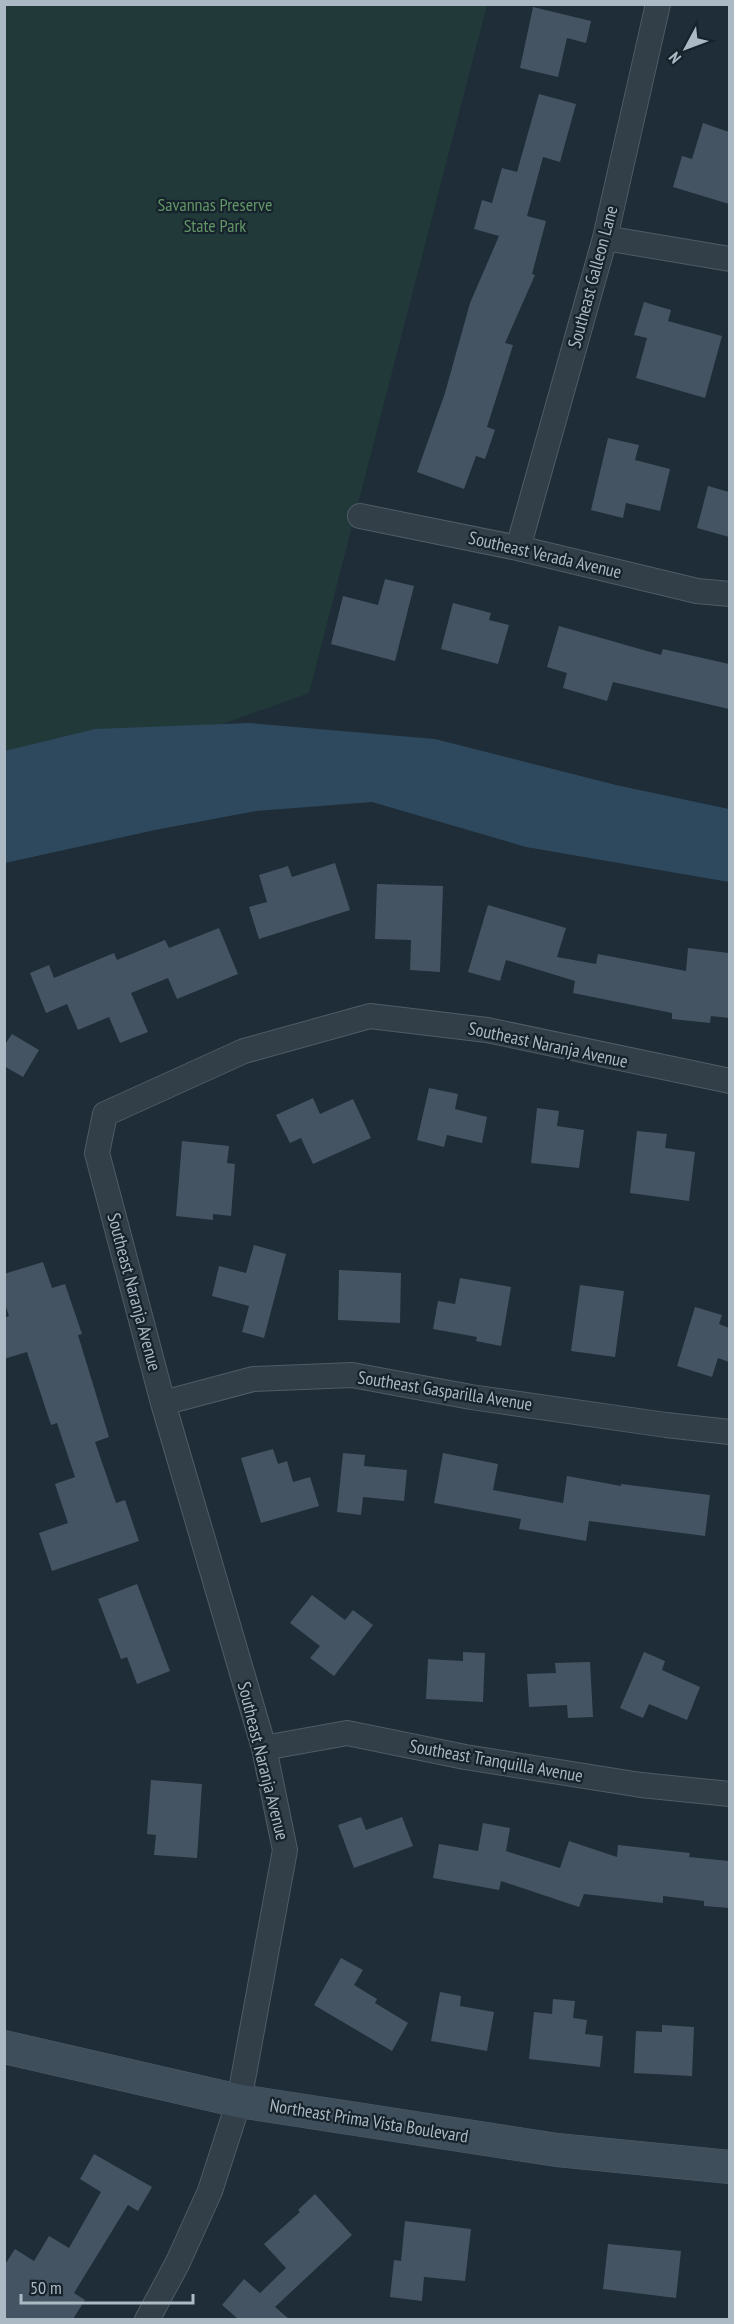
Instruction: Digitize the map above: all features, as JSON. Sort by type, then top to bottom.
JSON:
[{"type":"main road","name":"Northeast Prima Vista Boulevard","points":[[8,2048],[239,2101],[557,2150],[729,2167]]},
{"type":"street","name":"Southeast Galleon Lane","points":[[518,548],[605,238],[658,4]]},
{"type":"street","points":[[605,238],[729,259]]},
{"type":"street","name":"Southeast Verada Avenue","points":[[360,516],[518,548],[698,591],[729,594]]},
{"type":"street","name":"Southeast Naranja Avenue","points":[[147,2319],[178,2262],[210,2191],[239,2101],[285,1850],[264,1748],[163,1404],[97,1153],[105,1114],[244,1051],[370,1016],[487,1030],[729,1082]]},
{"type":"street","name":"Southeast Gasparilla Avenue","points":[[163,1404],[253,1378],[352,1375],[483,1398],[729,1432]]},
{"type":"street","name":"Southeast Tranquilla Avenue","points":[[264,1748],[347,1733],[465,1757],[641,1785],[729,1794]]},
{"type":"green space","name":"Savannas Preserve State Park","points":[[4,5],[487,5],[309,693],[4,803]]},
{"type":"water","points":[[249,723],[435,739],[616,785],[729,809],[729,882],[526,847],[372,802],[256,811],[155,830],[5,863],[5,751],[95,729]]},
{"type":"building","points":[[533,7],[591,21],[586,43],[567,38],[558,77],[520,68]]},
{"type":"building","points":[[539,94],[576,104],[560,162],[543,157],[527,216],[546,221],[532,274],[535,275],[505,343],[513,345],[487,427],[495,430],[485,459],[476,456],[464,489],[417,472],[445,393],[470,303],[499,236],[474,229],[482,200],[492,203],[502,168],[517,172]]},
{"type":"building","points":[[703,123],[729,132],[729,204],[673,187],[682,156],[692,159]]},
{"type":"building","points":[[644,302],[671,310],[668,321],[722,336],[705,398],[636,378],[647,338],[634,335]]},
{"type":"building","points":[[608,438],[639,445],[635,460],[670,469],[660,511],[626,503],[623,518],[591,510]]},
{"type":"building","points":[[708,486],[729,492],[729,537],[697,528]]},
{"type":"building","points":[[385,579],[414,586],[395,661],[331,644],[343,596],[378,605]]},
{"type":"building","points":[[453,603],[491,613],[489,620],[509,625],[498,664],[441,649]]},
{"type":"building","points":[[559,626],[661,655],[663,649],[729,664],[729,709],[613,682],[607,701],[563,688],[567,673],[547,667]]},
{"type":"building","points":[[335,863],[350,910],[259,939],[249,907],[267,902],[259,875],[288,866],[292,877]]},
{"type":"building","points":[[377,884],[443,886],[440,972],[410,970],[411,940],[375,939]]},
{"type":"building","points":[[488,905],[566,928],[557,957],[596,964],[598,954],[686,971],[688,948],[729,953],[729,1018],[711,1016],[710,1023],[672,1019],[672,1013],[573,993],[575,981],[506,960],[500,981],[468,972]]},
{"type":"building","points":[[219,928],[238,974],[177,999],[168,978],[131,993],[148,1032],[120,1043],[109,1017],[78,1030],[67,1004],[46,1013],[30,973],[49,965],[54,978],[114,953],[117,960],[165,940],[169,948]]},
{"type":"building","points":[[12,1034],[39,1050],[23,1077],[4,1066],[4,1046]]},
{"type":"building","points":[[429,1088],[458,1094],[455,1109],[487,1117],[482,1143],[447,1135],[444,1147],[417,1140]]},
{"type":"building","points":[[313,1098],[320,1114],[353,1099],[371,1138],[313,1164],[301,1138],[290,1143],[276,1115]]},
{"type":"building","points":[[537,1108],[559,1111],[557,1126],[584,1130],[579,1168],[531,1163]]},
{"type":"building","points":[[637,1131],[667,1134],[665,1148],[695,1152],[689,1201],[630,1193]]},
{"type":"building","points":[[182,1141],[229,1146],[227,1163],[235,1164],[231,1216],[213,1214],[213,1220],[176,1216]]},
{"type":"building","points":[[254,1245],[286,1254],[264,1338],[242,1332],[249,1306],[212,1296],[219,1266],[246,1273]]},
{"type":"building","points":[[43,1262],[52,1288],[65,1284],[82,1334],[78,1335],[109,1437],[95,1442],[116,1503],[125,1500],[139,1541],[52,1571],[39,1533],[68,1523],[55,1484],[75,1477],[57,1423],[51,1425],[27,1352],[4,1359],[4,1318],[9,1316],[4,1301],[4,1274]]},
{"type":"building","points":[[339,1270],[401,1273],[400,1323],[338,1320]]},
{"type":"building","points":[[460,1278],[511,1287],[501,1346],[476,1341],[477,1337],[433,1329],[438,1301],[455,1304]]},
{"type":"building","points":[[580,1285],[624,1291],[615,1357],[571,1351]]},
{"type":"building","points":[[695,1307],[722,1315],[719,1324],[729,1328],[729,1362],[718,1358],[712,1377],[677,1366]]},
{"type":"building","points":[[273,1449],[278,1464],[287,1461],[293,1482],[310,1477],[319,1506],[261,1523],[241,1458]]},
{"type":"building","points":[[343,1453],[365,1455],[364,1466],[407,1470],[404,1501],[363,1497],[361,1515],[337,1512]]},
{"type":"building","points":[[443,1453],[498,1464],[493,1490],[563,1503],[567,1476],[621,1486],[621,1484],[710,1495],[705,1536],[589,1521],[586,1541],[519,1529],[521,1519],[434,1503]]},
{"type":"building","points":[[137,1584],[170,1671],[137,1684],[127,1657],[121,1659],[98,1599]]},
{"type":"building","points":[[312,1595],[345,1620],[353,1610],[373,1625],[334,1676],[310,1658],[320,1646],[290,1623]]},
{"type":"building","points":[[463,1652],[485,1653],[483,1702],[426,1699],[428,1659],[463,1661]]},
{"type":"building","points":[[644,1652],[665,1661],[662,1670],[700,1687],[687,1720],[649,1704],[643,1718],[620,1708]]},
{"type":"building","points":[[590,1662],[593,1717],[568,1718],[567,1705],[529,1707],[527,1674],[556,1673],[555,1663]]},
{"type":"building","points":[[151,1780],[202,1784],[197,1858],[154,1855],[156,1835],[147,1834]]},
{"type":"building","points":[[361,1817],[366,1830],[402,1817],[413,1846],[354,1868],[338,1825]]},
{"type":"building","points":[[483,1823],[510,1828],[506,1851],[560,1868],[569,1841],[617,1857],[618,1845],[690,1853],[689,1857],[729,1861],[729,1908],[704,1906],[704,1901],[663,1896],[663,1903],[584,1894],[579,1907],[501,1881],[499,1890],[433,1878],[439,1844],[478,1851]]},
{"type":"building","points":[[341,1958],[363,1970],[354,1985],[377,1999],[375,2003],[408,2023],[392,2051],[314,2005]]},
{"type":"building","points":[[440,1992],[461,1996],[460,2006],[494,2012],[487,2051],[431,2041]]},
{"type":"building","points":[[553,1999],[575,2001],[573,2018],[587,2020],[585,2034],[603,2036],[600,2067],[529,2059],[534,2012],[552,2014]]},
{"type":"building","points":[[662,2025],[694,2027],[692,2076],[634,2073],[636,2031],[662,2032]]},
{"type":"building","points":[[94,2154],[152,2187],[138,2211],[128,2205],[74,2293],[85,2300],[73,2319],[4,2319],[4,2266],[15,2249],[34,2261],[49,2236],[69,2248],[101,2192],[80,2179]]},
{"type":"building","points":[[315,2194],[352,2235],[275,2307],[289,2319],[238,2319],[222,2305],[244,2279],[260,2293],[286,2268],[264,2244],[300,2212],[298,2210]]},
{"type":"building","points":[[405,2221],[471,2229],[465,2281],[424,2277],[422,2301],[390,2297],[394,2260],[401,2261]]},
{"type":"building","points":[[608,2244],[681,2251],[676,2298],[603,2289]]}]
